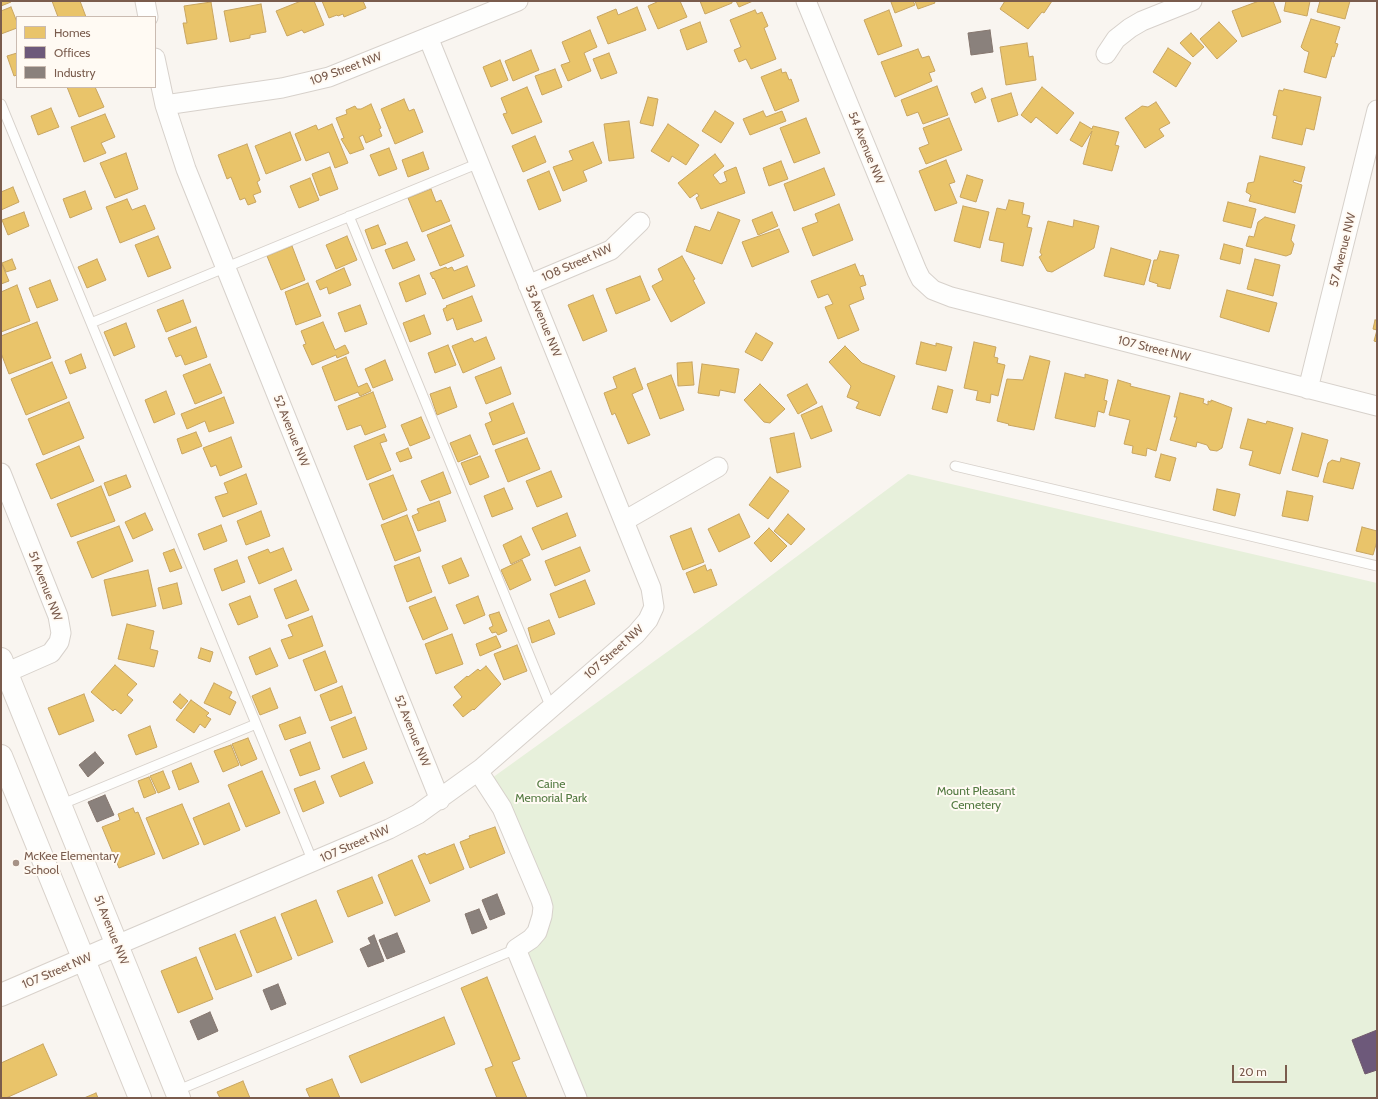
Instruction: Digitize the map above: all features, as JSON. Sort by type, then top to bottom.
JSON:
[{"type":"main road","name":"51 Avenue NW","points":[[3,669],[60,804],[177,1094]]},
{"type":"main road","points":[[1,756],[140,1098]]},
{"type":"main road","name":"107 Street NW","points":[[1,995],[117,945]]},
{"type":"street","points":[[145,1],[148,16]]},
{"type":"street","name":"109 Street NW","points":[[165,105],[300,85],[356,67],[518,1]]},
{"type":"street","name":"54 Avenue NW","points":[[806,1],[917,271],[921,279],[933,290]]},
{"type":"street","points":[[1106,54],[1116,39],[1130,28],[1142,21],[1192,1]]},
{"type":"street","name":"53 Avenue NW","points":[[428,37],[651,588],[654,607]]},
{"type":"street","name":"52 Avenue NW","points":[[156,63],[165,105],[184,163],[224,268],[440,800]]},
{"type":"street","name":"57 Avenue NW","points":[[1308,389],[1377,110]]},
{"type":"street","name":"108 Street NW","points":[[528,285],[611,250],[640,222]]},
{"type":"street","name":"107 Street NW","points":[[933,290],[950,298],[1377,406]]},
{"type":"street","points":[[624,521],[718,467]]},
{"type":"street","name":"51 Avenue NW","points":[[1,473],[58,616],[61,633],[59,642],[51,653],[3,669]]},
{"type":"street","name":"107 Street NW","points":[[117,945],[403,822],[440,800],[478,771],[636,634],[648,620],[654,607]]},
{"type":"street","points":[[478,771],[502,808],[543,907],[541,922],[537,932],[531,939],[516,949],[577,1098]]},
{"type":"lane","points":[[1,104],[313,862]]},
{"type":"lane","points":[[91,323],[479,163]]},
{"type":"lane","points":[[349,216],[551,708]]},
{"type":"lane","points":[[955,466],[1377,566]]},
{"type":"lane","points":[[60,804],[256,724]]},
{"type":"lane","points":[[177,1094],[516,949]]},
{"type":"green space","name":"Mount Pleasant Cemetery","points":[[908,474],[1377,583],[1377,1098],[587,1098],[528,954],[546,926],[492,778],[699,629]]},
{"type":"building: Homes","points":[[1,1],[10,1],[11,2],[1,6]]},
{"type":"building: Homes","points":[[52,1],[80,1],[86,16],[58,16]]},
{"type":"building: Homes","points":[[301,1],[314,1],[324,25],[304,33],[302,30],[287,36],[276,11]]},
{"type":"building: Homes","points":[[322,1],[363,1],[366,8],[344,17],[343,14],[329,18]]},
{"type":"building: Homes","points":[[657,1],[680,1],[687,17],[658,29],[648,6]]},
{"type":"building: Homes","points":[[700,1],[732,1],[732,3],[705,14]]},
{"type":"building: Homes","points":[[736,1],[753,1],[739,7]]},
{"type":"building: Homes","points":[[913,1],[915,5],[895,13],[891,2]]},
{"type":"building: Homes","points":[[915,1],[934,1],[935,3],[918,9]]},
{"type":"building: Homes","points":[[1005,1],[1052,1],[1044,13],[1042,12],[1028,29],[1000,9]]},
{"type":"building: Homes","points":[[1259,1],[1273,1],[1281,22],[1242,37],[1232,11]]},
{"type":"building: Homes","points":[[1286,1],[1310,1],[1307,16],[1284,11]]},
{"type":"building: Homes","points":[[1320,1],[1350,1],[1345,19],[1317,12]]},
{"type":"building: Homes","points":[[211,2],[217,39],[187,44],[183,23],[187,23],[184,6]]},
{"type":"building: Homes","points":[[261,4],[266,32],[250,35],[250,38],[230,42],[224,11]]},
{"type":"building: Homes","points":[[11,7],[16,20],[16,28],[1,34],[1,11]]},
{"type":"building: Homes","points":[[637,7],[646,30],[608,44],[597,17],[616,9],[618,15]]},
{"type":"building: Homes","points":[[755,10],[757,14],[762,12],[768,26],[764,28],[776,59],[751,69],[746,59],[739,62],[734,50],[741,47],[730,20]]},
{"type":"building: Homes","points":[[889,10],[902,46],[878,55],[864,20]]},
{"type":"building: Homes","points":[[1311,19],[1340,27],[1335,43],[1338,44],[1334,57],[1332,56],[1326,78],[1304,72],[1309,52],[1301,47]]},
{"type":"building: Homes","points":[[700,22],[707,42],[687,50],[680,30]]},
{"type":"building: Homes","points":[[1219,22],[1237,41],[1217,59],[1200,39]]},
{"type":"building: Homes","points":[[590,30],[597,47],[584,53],[591,71],[568,81],[561,65],[570,62],[562,42]]},
{"type":"building: Homes","points":[[1191,33],[1204,47],[1193,57],[1180,43]]},
{"type":"building: Homes","points":[[1027,43],[1029,57],[1033,56],[1036,80],[1006,85],[1000,47]]},
{"type":"building: Homes","points":[[1168,48],[1191,63],[1176,87],[1153,72]]},
{"type":"building: Homes","points":[[918,49],[922,58],[929,56],[935,71],[929,73],[932,81],[895,97],[881,62]]},
{"type":"building: Homes","points":[[531,50],[539,70],[513,81],[505,61]]},
{"type":"building: Homes","points":[[16,53],[16,75],[14,76],[7,56]]},
{"type":"building: Homes","points":[[609,53],[617,73],[601,79],[593,59]]},
{"type":"building: Homes","points":[[500,60],[508,80],[491,87],[483,67]]},
{"type":"building: Homes","points":[[555,69],[562,87],[542,95],[535,76]]},
{"type":"building: Homes","points":[[781,69],[782,73],[786,72],[789,80],[791,79],[799,101],[775,111],[761,77]]},
{"type":"building: Homes","points":[[937,86],[948,115],[923,124],[918,112],[907,116],[901,100]]},
{"type":"building: Homes","points":[[527,87],[542,122],[512,134],[503,114],[507,113],[501,98]]},
{"type":"building: Homes","points":[[1042,87],[1074,113],[1057,134],[1036,117],[1031,123],[1021,115]]},
{"type":"building: Homes","points":[[67,88],[95,88],[104,107],[79,117]]},
{"type":"building: Homes","points":[[982,88],[986,98],[975,103],[971,93]]},
{"type":"building: Homes","points":[[1284,89],[1321,97],[1314,130],[1306,128],[1302,145],[1272,138],[1277,116],[1273,115],[1279,90],[1283,91]]},
{"type":"building: Homes","points":[[1011,93],[1018,115],[998,122],[991,99]]},
{"type":"building: Homes","points":[[648,97],[658,99],[653,126],[640,123]]},
{"type":"building: Homes","points":[[404,99],[409,111],[414,109],[423,132],[395,144],[381,109]]},
{"type":"building: Homes","points":[[1156,102],[1170,123],[1159,129],[1164,136],[1145,148],[1125,118],[1142,106],[1148,107]]},
{"type":"building: Homes","points":[[371,104],[381,128],[379,129],[382,136],[366,143],[363,135],[359,137],[364,149],[350,154],[341,139],[344,138],[336,118],[347,114],[346,110],[355,106],[357,109],[361,109]]},
{"type":"building: Homes","points":[[51,108],[59,127],[38,135],[31,116]]},
{"type":"building: Homes","points":[[715,111],[734,123],[721,143],[702,131]]},
{"type":"building: Homes","points":[[763,111],[766,117],[782,111],[786,121],[750,135],[743,119]]},
{"type":"building: Homes","points":[[105,114],[115,137],[101,143],[106,153],[84,162],[71,127]]},
{"type":"building: Homes","points":[[806,118],[820,153],[794,163],[780,128]]},
{"type":"building: Homes","points":[[949,118],[962,150],[926,164],[919,148],[929,144],[923,128]]},
{"type":"building: Homes","points":[[629,121],[634,158],[609,161],[604,124]]},
{"type":"building: Homes","points":[[1080,122],[1092,129],[1093,126],[1119,132],[1115,145],[1119,146],[1112,171],[1083,164],[1092,131],[1082,147],[1070,140]]},
{"type":"building: Homes","points":[[332,124],[348,163],[335,168],[329,152],[306,161],[295,134],[316,125],[318,130]]},
{"type":"building: Homes","points":[[668,124],[699,145],[686,165],[672,156],[669,162],[651,151]]},
{"type":"building: Homes","points":[[290,132],[301,160],[266,174],[255,146]]},
{"type":"building: Homes","points":[[535,136],[546,162],[523,172],[512,146]]},
{"type":"building: Homes","points":[[593,142],[602,163],[583,171],[587,181],[563,191],[553,167],[573,160],[569,151]]},
{"type":"building: Homes","points":[[247,144],[260,180],[257,182],[261,192],[253,195],[256,202],[248,205],[245,198],[240,200],[231,177],[227,179],[218,155]]},
{"type":"building: Homes","points":[[389,148],[397,169],[379,176],[370,155]]},
{"type":"building: Homes","points":[[423,152],[429,169],[408,177],[402,160]]},
{"type":"building: Homes","points":[[126,153],[138,189],[115,198],[100,163]]},
{"type":"building: Homes","points":[[715,154],[724,166],[713,175],[720,184],[727,181],[724,172],[736,167],[745,193],[701,209],[696,198],[699,196],[697,193],[690,198],[678,183]]},
{"type":"building: Homes","points":[[1260,156],[1305,167],[1301,182],[1294,180],[1293,182],[1302,185],[1295,213],[1249,201],[1251,195],[1246,192],[1248,183],[1254,182]]},
{"type":"building: Homes","points":[[946,160],[955,182],[949,184],[957,203],[935,211],[919,171]]},
{"type":"building: Homes","points":[[781,161],[788,179],[769,186],[763,168]]},
{"type":"building: Homes","points":[[330,167],[338,189],[320,196],[312,174]]},
{"type":"building: Homes","points":[[824,168],[835,195],[794,211],[784,184]]},
{"type":"building: Homes","points":[[549,171],[561,201],[539,210],[527,180]]},
{"type":"building: Homes","points":[[967,175],[983,180],[976,202],[960,197]]},
{"type":"building: Homes","points":[[310,178],[319,200],[299,208],[290,186]]},
{"type":"building: Homes","points":[[13,187],[19,202],[1,210],[1,192]]},
{"type":"building: Homes","points":[[431,189],[436,202],[441,200],[450,221],[422,232],[408,198]]},
{"type":"building: Homes","points":[[85,191],[92,209],[70,218],[63,199]]},
{"type":"building: Homes","points":[[127,199],[132,210],[145,205],[155,229],[120,243],[106,207]]},
{"type":"building: Homes","points":[[1009,200],[1024,203],[1022,214],[1030,216],[1027,227],[1032,228],[1023,266],[1001,261],[1004,243],[989,240],[997,208],[1006,210]]},
{"type":"building: Homes","points":[[1228,202],[1256,209],[1251,228],[1223,221]]},
{"type":"building: Homes","points":[[839,204],[853,240],[813,256],[802,228],[818,222],[815,214]]},
{"type":"building: Homes","points":[[963,206],[989,212],[980,248],[954,241]]},
{"type":"building: Homes","points":[[24,212],[29,226],[8,235],[2,220]]},
{"type":"building: Homes","points":[[718,212],[740,220],[722,264],[686,251],[695,226],[710,231]]},
{"type":"building: Homes","points":[[772,212],[778,226],[758,235],[752,220]]},
{"type":"building: Homes","points":[[1265,217],[1295,225],[1291,240],[1294,244],[1291,254],[1286,256],[1246,246],[1249,236],[1254,237],[1258,222]]},
{"type":"building: Homes","points":[[1074,220],[1099,226],[1094,248],[1052,272],[1047,271],[1039,257],[1042,255],[1040,252],[1048,221],[1073,227]]},
{"type":"building: Homes","points":[[378,225],[386,244],[372,249],[365,230]]},
{"type":"building: Homes","points":[[451,225],[464,256],[440,266],[427,235]]},
{"type":"building: Homes","points":[[779,229],[789,252],[752,267],[742,242]]},
{"type":"building: Homes","points":[[158,236],[171,268],[148,277],[135,245]]},
{"type":"building: Homes","points":[[347,236],[357,260],[336,269],[326,245]]},
{"type":"building: Homes","points":[[407,242],[415,260],[393,269],[385,250]]},
{"type":"building: Homes","points":[[1224,244],[1243,249],[1240,264],[1220,259]]},
{"type":"building: Homes","points":[[292,246],[305,280],[281,290],[267,256]]},
{"type":"building: Homes","points":[[1111,248],[1151,260],[1144,285],[1104,276]]},
{"type":"building: Homes","points":[[1160,251],[1179,255],[1170,289],[1157,286],[1158,284],[1149,281],[1154,260],[1157,260]]},
{"type":"building: Homes","points":[[682,256],[695,279],[693,280],[705,303],[671,322],[652,286],[663,280],[658,269]]},
{"type":"building: Homes","points":[[12,259],[16,269],[6,272],[2,263]]},
{"type":"building: Homes","points":[[97,259],[106,280],[87,288],[78,267]]},
{"type":"building: Homes","points":[[1255,259],[1280,265],[1273,296],[1247,289]]},
{"type":"building: Homes","points":[[1,262],[9,281],[1,284]]},
{"type":"building: Homes","points":[[855,264],[860,276],[863,275],[866,285],[860,287],[864,299],[849,305],[859,330],[838,339],[825,307],[833,304],[828,294],[818,298],[811,281]]},
{"type":"building: Homes","points":[[467,266],[475,286],[443,299],[434,278],[433,279],[430,273],[446,267],[447,269],[452,267],[454,271]]},
{"type":"building: Homes","points":[[344,268],[351,285],[329,294],[327,287],[320,290],[316,281]]},
{"type":"building: Homes","points":[[419,275],[426,294],[406,302],[399,283]]},
{"type":"building: Homes","points":[[640,276],[650,300],[616,314],[606,289]]},
{"type":"building: Homes","points":[[50,280],[58,300],[37,308],[29,288]]},
{"type":"building: Homes","points":[[308,283],[321,316],[296,325],[285,292]]},
{"type":"building: Homes","points":[[17,285],[30,321],[1,332],[1,292]]},
{"type":"building: Homes","points":[[1227,290],[1277,303],[1269,332],[1220,317]]},
{"type":"building: Homes","points":[[593,295],[607,331],[583,341],[568,305]]},
{"type":"building: Homes","points":[[472,296],[482,321],[457,330],[453,318],[447,321],[443,309],[447,307],[446,306]]},
{"type":"building: Homes","points":[[183,300],[191,322],[166,332],[157,310]]},
{"type":"building: Homes","points":[[360,305],[367,324],[345,332],[338,313]]},
{"type":"building: Homes","points":[[424,315],[431,334],[410,342],[403,323]]},
{"type":"building: Homes","points":[[1375,320],[1377,320],[1377,330],[1373,329]]},
{"type":"building: Homes","points":[[37,322],[51,358],[9,374],[1,353],[1,336]]},
{"type":"building: Homes","points":[[323,322],[335,350],[345,345],[349,353],[337,358],[336,355],[312,365],[303,345],[306,344],[301,331]]},
{"type":"building: Homes","points":[[126,323],[135,347],[114,356],[104,332]]},
{"type":"building: Homes","points":[[196,327],[207,357],[185,365],[181,355],[176,357],[168,338]]},
{"type":"building: Homes","points":[[1377,330],[1377,342],[1374,341]]},
{"type":"building: Homes","points":[[756,333],[773,343],[762,361],[745,352]]},
{"type":"building: Homes","points":[[486,337],[495,359],[463,373],[452,346],[472,338],[474,342]]},
{"type":"building: Homes","points":[[921,342],[936,346],[936,343],[952,347],[946,371],[916,364]]},
{"type":"building: Homes","points":[[974,342],[996,347],[994,357],[998,358],[997,363],[1005,365],[998,396],[991,394],[990,403],[976,400],[978,391],[964,388]]},
{"type":"building: Homes","points":[[448,345],[456,365],[435,373],[428,353]]},
{"type":"building: Homes","points":[[845,346],[862,363],[895,376],[880,416],[856,408],[859,402],[847,397],[851,386],[829,362]]},
{"type":"building: Homes","points":[[81,354],[86,368],[70,374],[65,361]]},
{"type":"building: Homes","points":[[1030,356],[1050,361],[1034,430],[1008,425],[1009,424],[997,421],[1007,379],[1023,380]]},
{"type":"building: Homes","points":[[346,357],[358,387],[367,383],[371,391],[360,396],[358,392],[335,401],[322,367]]},
{"type":"building: Homes","points":[[385,360],[393,380],[373,388],[365,369]]},
{"type":"building: Homes","points":[[52,362],[67,398],[26,415],[11,379]]},
{"type":"building: Homes","points":[[692,362],[694,385],[678,386],[677,363]]},
{"type":"building: Homes","points":[[210,364],[222,393],[195,404],[183,375]]},
{"type":"building: Homes","points":[[702,364],[739,369],[735,393],[720,390],[719,396],[698,393]]},
{"type":"building: Homes","points":[[501,367],[511,394],[486,404],[475,377]]},
{"type":"building: Homes","points":[[635,368],[643,389],[632,394],[650,435],[628,444],[615,413],[612,415],[604,393],[617,388],[613,377]]},
{"type":"building: Homes","points":[[1065,373],[1085,378],[1085,374],[1108,380],[1104,400],[1107,401],[1104,413],[1098,411],[1095,427],[1055,418]]},
{"type":"building: Homes","points":[[671,375],[684,410],[660,419],[647,384]]},
{"type":"building: Homes","points":[[1118,380],[1131,384],[1130,386],[1170,396],[1156,451],[1147,448],[1146,456],[1132,453],[1133,446],[1124,444],[1130,420],[1109,415]]},
{"type":"building: Homes","points":[[760,384],[785,409],[770,423],[764,422],[744,400]]},
{"type":"building: Homes","points":[[807,384],[817,403],[798,414],[787,395]]},
{"type":"building: Homes","points":[[938,386],[953,390],[947,413],[932,409]]},
{"type":"building: Homes","points":[[450,387],[457,407],[437,415],[430,394]]},
{"type":"building: Homes","points":[[166,391],[175,414],[154,423],[145,400]]},
{"type":"building: Homes","points":[[373,392],[386,427],[365,435],[361,425],[347,430],[338,406]]},
{"type":"building: Homes","points":[[1180,393],[1204,399],[1203,403],[1208,405],[1208,401],[1211,402],[1211,400],[1232,408],[1222,448],[1217,451],[1210,450],[1207,445],[1197,442],[1196,447],[1170,440],[1177,417],[1174,417]]},
{"type":"building: Homes","points":[[224,397],[234,423],[209,432],[205,421],[187,429],[181,414]]},
{"type":"building: Homes","points":[[69,402],[84,438],[43,455],[28,419]]},
{"type":"building: Homes","points":[[513,403],[525,433],[493,445],[485,424],[492,421],[489,413]]},
{"type":"building: Homes","points":[[822,406],[832,431],[811,439],[801,415]]},
{"type":"building: Homes","points":[[421,417],[430,438],[410,446],[401,425]]},
{"type":"building: Homes","points":[[1248,419],[1266,424],[1267,421],[1293,428],[1280,474],[1249,465],[1253,451],[1240,448]]},
{"type":"building: Homes","points":[[196,432],[202,446],[182,454],[177,439]]},
{"type":"building: Homes","points":[[794,433],[801,467],[777,473],[770,438]]},
{"type":"building: Homes","points":[[1302,433],[1328,440],[1318,477],[1292,470]]},
{"type":"building: Homes","points":[[384,434],[387,441],[380,443],[391,470],[367,480],[354,446]]},
{"type":"building: Homes","points":[[470,435],[478,454],[458,462],[450,443]]},
{"type":"building: Homes","points":[[231,437],[242,467],[220,476],[216,465],[211,467],[203,448]]},
{"type":"building: Homes","points":[[527,438],[540,469],[508,482],[495,450]]},
{"type":"building: Homes","points":[[79,446],[94,481],[51,499],[36,464]]},
{"type":"building: Homes","points":[[408,448],[412,458],[400,462],[396,453]]},
{"type":"building: Homes","points":[[1161,454],[1176,458],[1170,481],[1155,477]]},
{"type":"building: Homes","points":[[480,456],[489,477],[470,485],[461,463]]},
{"type":"building: Homes","points":[[1341,458],[1360,463],[1353,489],[1323,482],[1328,463],[1332,460],[1340,462]]},
{"type":"building: Homes","points":[[551,471],[562,497],[537,507],[526,481]]},
{"type":"building: Homes","points":[[443,472],[451,493],[430,501],[421,481]]},
{"type":"building: Homes","points":[[246,474],[257,504],[223,517],[215,497],[228,493],[224,483]]},
{"type":"building: Homes","points":[[126,475],[131,487],[109,496],[104,483]]},
{"type":"building: Homes","points":[[393,475],[407,510],[383,520],[369,484]]},
{"type":"building: Homes","points":[[770,477],[789,491],[768,519],[749,505]]},
{"type":"building: Homes","points":[[101,486],[115,521],[71,537],[57,504]]},
{"type":"building: Homes","points":[[504,488],[513,509],[492,517],[484,496]]},
{"type":"building: Homes","points":[[1217,489],[1240,494],[1235,516],[1213,510]]},
{"type":"building: Homes","points":[[1287,491],[1313,496],[1308,521],[1282,516]]},
{"type":"building: Homes","points":[[439,501],[446,521],[418,531],[412,516],[419,513],[417,509]]},
{"type":"building: Homes","points":[[261,511],[270,536],[246,545],[237,521]]},
{"type":"building: Homes","points":[[145,513],[153,530],[133,539],[125,522]]},
{"type":"building: Homes","points":[[567,513],[576,536],[542,550],[532,528]]},
{"type":"building: Homes","points":[[739,514],[750,537],[719,552],[708,529]]},
{"type":"building: Homes","points":[[788,514],[805,529],[791,545],[774,531]]},
{"type":"building: Homes","points":[[407,515],[421,551],[395,561],[381,525]]},
{"type":"building: Homes","points":[[221,525],[227,541],[204,550],[198,534]]},
{"type":"building: Homes","points":[[119,526],[133,561],[92,578],[77,542]]},
{"type":"building: Homes","points":[[1362,527],[1377,531],[1377,541],[1373,555],[1356,551]]},
{"type":"building: Homes","points":[[691,528],[704,562],[683,570],[670,536]]},
{"type":"building: Homes","points":[[769,528],[787,546],[771,562],[754,543]]},
{"type":"building: Homes","points":[[521,536],[530,555],[511,564],[503,545]]},
{"type":"building: Homes","points":[[580,547],[590,571],[555,586],[545,561]]},
{"type":"building: Homes","points":[[283,548],[292,570],[259,584],[248,557],[268,549],[270,553]]},
{"type":"building: Homes","points":[[174,549],[182,568],[170,572],[163,553]]},
{"type":"building: Homes","points":[[419,557],[432,592],[407,602],[394,566]]},
{"type":"building: Homes","points":[[461,558],[469,576],[449,584],[442,566]]},
{"type":"building: Homes","points":[[237,560],[245,582],[222,591],[214,569]]},
{"type":"building: Homes","points":[[522,560],[531,580],[510,590],[501,570]]},
{"type":"building: Homes","points":[[705,565],[707,571],[711,569],[717,585],[694,593],[686,573]]},
{"type":"building: Homes","points":[[148,570],[156,606],[112,616],[104,580]]},
{"type":"building: Homes","points":[[296,580],[309,610],[286,619],[274,589]]},
{"type":"building: Homes","points":[[585,580],[595,604],[559,618],[550,594]]},
{"type":"building: Homes","points":[[177,583],[182,604],[163,609],[158,588]]},
{"type":"building: Homes","points":[[250,596],[258,617],[238,625],[229,604]]},
{"type":"building: Homes","points":[[478,596],[485,615],[464,624],[456,605]]},
{"type":"building: Homes","points":[[435,597],[448,629],[423,640],[409,607]]},
{"type":"building: Homes","points":[[499,612],[507,631],[498,635],[496,632],[492,633],[489,628],[493,626],[489,615]]},
{"type":"building: Homes","points":[[312,616],[323,646],[289,659],[281,640],[293,636],[288,625]]},
{"type":"building: Homes","points":[[549,620],[555,634],[532,643],[528,628]]},
{"type":"building: Homes","points":[[127,624],[154,631],[150,649],[158,651],[154,667],[118,659]]},
{"type":"building: Homes","points":[[452,634],[463,664],[436,674],[425,644]]},
{"type":"building: Homes","points":[[496,636],[501,647],[480,656],[476,644]]},
{"type":"building: Homes","points":[[517,645],[527,671],[504,680],[494,654]]},
{"type":"building: Homes","points":[[201,648],[213,652],[210,662],[198,658]]},
{"type":"building: Homes","points":[[270,648],[278,666],[256,675],[249,657]]},
{"type":"building: Homes","points":[[325,651],[337,682],[315,691],[303,660]]},
{"type":"building: Homes","points":[[115,665],[137,684],[127,695],[133,700],[121,714],[115,709],[113,711],[91,692]]},
{"type":"building: Homes","points":[[486,666],[501,684],[474,710],[473,709],[463,717],[453,705],[462,697],[454,687],[467,676],[468,677],[478,669],[480,671]]},
{"type":"building: Homes","points":[[214,683],[232,692],[229,698],[236,702],[230,715],[204,703]]},
{"type":"building: Homes","points":[[342,686],[352,713],[330,721],[320,695]]},
{"type":"building: Homes","points":[[270,688],[278,708],[260,715],[252,696]]},
{"type":"building: Homes","points":[[84,694],[94,721],[59,735],[48,708]]},
{"type":"building: Homes","points":[[180,694],[188,701],[181,709],[173,702]]},
{"type":"building: Homes","points":[[191,700],[209,713],[206,716],[211,719],[205,728],[200,724],[194,733],[176,720]]},
{"type":"building: Homes","points":[[300,717],[306,733],[285,740],[279,725]]},
{"type":"building: Homes","points":[[355,717],[367,749],[343,758],[331,727]]},
{"type":"building: Homes","points":[[150,726],[157,747],[136,755],[128,735]]},
{"type":"building: Homes","points":[[248,738],[257,759],[241,766],[232,744]]},
{"type":"building: Homes","points":[[310,742],[320,769],[300,776],[290,750]]},
{"type":"building: Homes","points":[[231,745],[239,765],[223,772],[214,751]]},
{"type":"building: Homes","points":[[364,762],[373,783],[340,797],[331,776]]},
{"type":"building: Homes","points":[[191,763],[199,782],[179,790],[172,771]]},
{"type":"building: Homes","points":[[163,771],[170,788],[158,793],[150,776]]},
{"type":"building: Homes","points":[[262,771],[280,813],[246,827],[228,785]]},
{"type":"building: Homes","points":[[149,777],[156,793],[144,798],[138,781]]},
{"type":"building: Homes","points":[[315,781],[324,803],[303,812],[294,789]]},
{"type":"building: Homes","points":[[229,803],[240,830],[204,845],[193,818]]},
{"type":"building: Homes","points":[[182,804],[199,844],[163,859],[146,818]]},
{"type":"building: Homes","points":[[133,808],[135,813],[138,812],[155,854],[119,868],[102,827],[120,820],[118,814]]},
{"type":"building: Homes","points":[[495,827],[505,853],[470,868],[460,842],[470,838],[469,836]]},
{"type":"building: Homes","points":[[454,844],[464,869],[430,884],[418,856],[425,853],[426,855]]},
{"type":"building: Homes","points":[[412,860],[430,901],[395,916],[378,875]]},
{"type":"building: Homes","points":[[372,877],[383,903],[348,917],[337,891]]},
{"type":"building: Homes","points":[[316,900],[333,942],[298,956],[281,914]]},
{"type":"building: Homes","points":[[275,917],[292,959],[257,973],[240,931]]},
{"type":"building: Homes","points":[[235,934],[252,976],[216,990],[199,948]]},
{"type":"building: Homes","points":[[196,957],[213,999],[178,1013],[161,971]]},
{"type":"building: Homes","points":[[487,977],[520,1059],[512,1062],[527,1098],[497,1098],[485,1069],[493,1066],[461,988]]},
{"type":"building: Homes","points":[[444,1017],[455,1044],[361,1083],[349,1056]]},
{"type":"building: Homes","points":[[43,1044],[57,1075],[6,1098],[1,1098],[1,1063]]},
{"type":"building: Homes","points":[[332,1079],[340,1098],[310,1098],[306,1089]]},
{"type":"building: Homes","points":[[243,1081],[250,1098],[220,1098],[217,1092]]},
{"type":"building: Homes","points":[[96,1093],[98,1098],[84,1098]]},
{"type":"building: Offices","points":[[1377,1030],[1377,1070],[1365,1074],[1352,1040]]},
{"type":"building: Industry","points":[[990,30],[993,52],[971,55],[968,33]]},
{"type":"building: Industry","points":[[95,752],[104,763],[88,777],[79,765]]},
{"type":"building: Industry","points":[[105,795],[114,815],[97,822],[88,802]]},
{"type":"building: Industry","points":[[497,894],[505,914],[490,920],[482,900]]},
{"type":"building: Industry","points":[[479,909],[487,928],[472,934],[465,914]]},
{"type":"building: Industry","points":[[397,933],[405,952],[387,959],[379,940]]},
{"type":"building: Industry","points":[[374,935],[384,961],[368,967],[360,949],[371,944],[368,938]]},
{"type":"building: Industry","points":[[278,984],[286,1004],[271,1010],[263,990]]},
{"type":"building: Industry","points":[[210,1012],[218,1031],[198,1040],[190,1021]]},
{"type":"place","name":"McKee Elementary School","points":[[16,863]]},
{"type":"park label","name":"Caine Memorial Park","points":[[551,791]]}]
